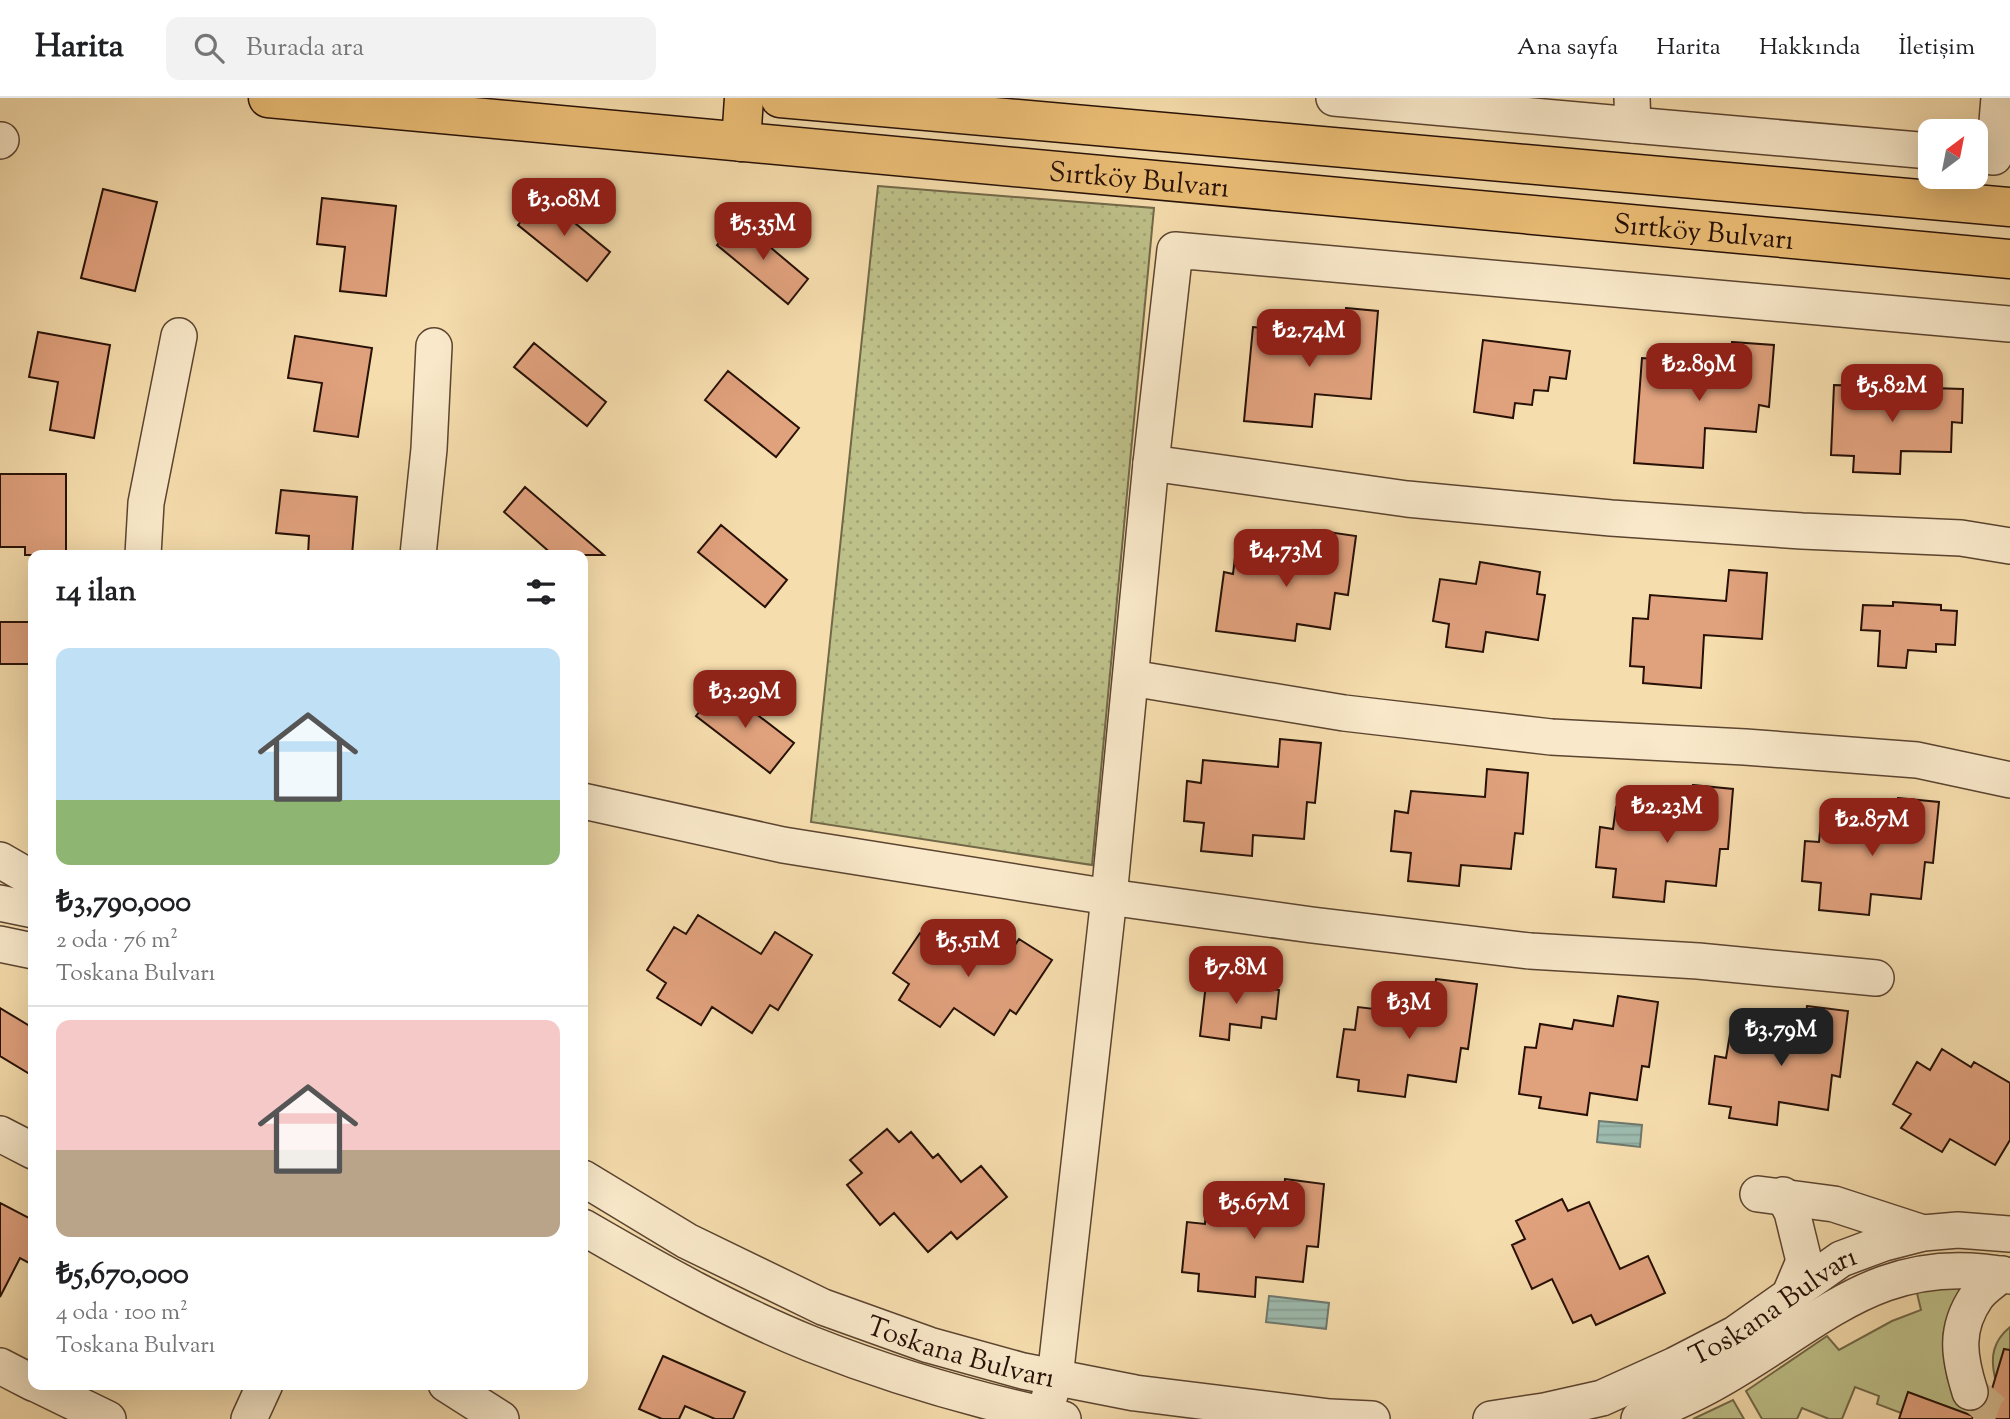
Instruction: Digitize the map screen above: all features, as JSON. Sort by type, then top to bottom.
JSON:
[{"type":"main road","name":"Sırtköy Bulvarı","points":[[268,98],[2010,259]]},
{"type":"main road","points":[[741,142],[744,98]]},
{"type":"main road","name":"Sırtköy Bulvarı","points":[[780,98],[2010,207]]},
{"type":"main road","points":[[1845,244],[1846,192]]},
{"type":"street","points":[[1334,98],[1632,111],[1918,149]]},
{"type":"street","points":[[1993,157],[2000,98]]},
{"type":"street","points":[[1054,1417],[1055,1378],[1109,897],[1151,463],[1175,250],[2010,324]]},
{"type":"street","points":[[143,550],[146,503],[179,337]]},
{"type":"street","points":[[419,550],[429,449],[434,346]]},
{"type":"street","points":[[1151,463],[1421,500],[1639,520],[1961,538],[2010,546]]},
{"type":"street","points":[[1131,678],[1344,713],[1551,737],[1745,747],[1917,760],[2010,780]]},
{"type":"street","points":[[588,802],[783,845],[1109,897],[1312,925],[1530,951],[1698,961],[1876,978]]},
{"type":"street","points":[[0,860],[28,876]]},
{"type":"street","points":[[0,903],[28,909]]},
{"type":"street","points":[[0,944],[28,950]]},
{"type":"street","points":[[0,1134],[28,1149]]},
{"type":"street","name":"Toskana Bulvarı","points":[[588,1181],[687,1241],[823,1307],[929,1345],[1055,1378],[1135,1393],[1330,1417],[1371,1419]]},
{"type":"street","points":[[1790,1294],[1804,1261],[1792,1212],[1770,1194],[1834,1204],[1923,1233]]},
{"type":"street","name":"Toskana Bulvarı","points":[[588,1230],[670,1278],[810,1343],[882,1370],[1054,1417]]},
{"type":"street","name":"Toskana Bulvarı","points":[[1491,1419],[1545,1415],[1602,1398],[1735,1334],[1841,1259],[1884,1243],[1923,1233],[1958,1230],[2010,1234]]},
{"type":"street","name":"Toskana Bulvarı","points":[[1639,1419],[1713,1384],[1824,1313],[1881,1283],[1911,1275],[1956,1270],[2006,1275]]},
{"type":"street","points":[[1970,1392],[1961,1363],[1960,1330],[1977,1295],[2006,1275]]},
{"type":"street","points":[[0,1366],[28,1380]]},
{"type":"street","points":[[48,1390],[108,1419]]},
{"type":"street","points":[[249,1419],[262,1390]]},
{"type":"street","points":[[455,1390],[501,1419]]},
{"type":"green space","points":[[878,186],[1154,208],[1092,865],[811,822]]},
{"type":"green space","points":[[1963,1287],[1946,1322],[1943,1352],[1948,1380],[1987,1404],[1982,1419],[1909,1393],[1901,1413],[1877,1404],[1879,1396],[1855,1387],[1842,1419],[1829,1419],[1802,1408],[1797,1419],[1762,1419],[1746,1391],[1827,1336],[1839,1350],[1892,1321],[1921,1310],[1916,1289]]},
{"type":"green space","points":[[2010,1327],[2010,1383],[1995,1378],[1993,1363],[1996,1344]]},
{"type":"green space","points":[[1733,1400],[1744,1419],[1693,1419]]},
{"type":"shaded area","points":[[1599,1121],[1642,1125],[1640,1147],[1597,1142]]},
{"type":"shaded area","points":[[1269,1296],[1329,1303],[1326,1329],[1266,1322]]},
{"type":"building","points":[[103,189],[157,202],[135,291],[81,278]]},
{"type":"building","points":[[542,196],[610,252],[587,281],[518,225]]},
{"type":"building","points":[[322,198],[396,206],[386,296],[340,291],[345,247],[317,244]]},
{"type":"building","points":[[738,220],[808,279],[788,304],[717,245]]},
{"type":"building","points":[[1346,308],[1378,311],[1371,399],[1315,394],[1312,427],[1244,421],[1253,327],[1344,335]]},
{"type":"building","points":[[38,332],[110,345],[94,438],[50,430],[58,382],[29,377]]},
{"type":"building","points":[[295,336],[372,348],[358,437],[314,431],[322,383],[288,378]]},
{"type":"building","points":[[1483,340],[1570,351],[1566,379],[1550,377],[1548,391],[1534,390],[1532,405],[1515,403],[1513,418],[1474,412]]},
{"type":"building","points":[[1732,342],[1774,345],[1769,407],[1759,405],[1756,432],[1705,428],[1703,468],[1634,463],[1642,358],[1730,365]]},
{"type":"building","points":[[534,343],[606,402],[587,426],[514,367]]},
{"type":"building","points":[[728,371],[799,428],[776,457],[705,400]]},
{"type":"building","points":[[1834,385],[1963,389],[1962,423],[1952,422],[1951,452],[1901,451],[1900,474],[1853,472],[1854,456],[1831,455]]},
{"type":"building","points":[[0,474],[66,474],[66,550],[28,550],[28,555],[25,555],[25,547],[0,547]]},
{"type":"building","points":[[525,487],[604,555],[588,555],[588,550],[547,550],[504,512]]},
{"type":"building","points":[[281,490],[357,497],[352,550],[308,550],[309,536],[276,533]]},
{"type":"building","points":[[721,525],[787,580],[765,607],[698,552]]},
{"type":"building","points":[[1314,530],[1356,536],[1348,595],[1335,593],[1330,629],[1297,624],[1295,641],[1216,631],[1224,572],[1233,574],[1236,549],[1309,559]]},
{"type":"building","points":[[1480,562],[1540,572],[1537,594],[1545,595],[1538,640],[1486,632],[1483,652],[1446,647],[1449,624],[1433,621],[1440,579],[1476,584]]},
{"type":"building","points":[[1729,570],[1767,573],[1762,639],[1704,635],[1701,688],[1643,683],[1644,667],[1630,666],[1633,618],[1648,619],[1650,595],[1726,601]]},
{"type":"building","points":[[1893,602],[1941,605],[1941,610],[1957,611],[1955,645],[1936,644],[1936,652],[1908,650],[1906,668],[1878,666],[1880,631],[1861,630],[1863,605],[1893,606]]},
{"type":"building","points":[[0,622],[28,622],[28,664],[0,664]]},
{"type":"building","points":[[720,686],[794,743],[770,773],[696,716]]},
{"type":"building","points":[[1280,739],[1321,743],[1315,803],[1307,802],[1304,839],[1253,835],[1252,856],[1201,851],[1204,823],[1184,821],[1187,781],[1201,783],[1203,760],[1278,767]]},
{"type":"building","points":[[1487,769],[1528,773],[1523,834],[1515,833],[1511,869],[1461,865],[1459,886],[1408,881],[1411,853],[1391,851],[1395,811],[1408,813],[1411,791],[1485,797]]},
{"type":"building","points":[[1693,785],[1733,789],[1728,849],[1720,849],[1716,886],[1666,881],[1664,902],[1613,897],[1616,869],[1596,867],[1600,827],[1613,829],[1616,807],[1690,813]]},
{"type":"building","points":[[1898,798],[1939,802],[1933,863],[1925,862],[1921,899],[1871,894],[1869,915],[1819,910],[1821,883],[1802,881],[1805,841],[1819,842],[1821,820],[1896,827]]},
{"type":"building","points":[[698,915],[761,954],[775,932],[812,955],[778,1010],[770,1005],[752,1033],[712,1007],[701,1025],[657,998],[666,983],[647,970],[674,927],[686,934]]},
{"type":"building","points":[[942,922],[1003,963],[1019,939],[1052,960],[1016,1014],[1010,1010],[994,1035],[954,1008],[940,1027],[899,1000],[909,984],[893,973],[920,933],[930,939]]},
{"type":"building","points":[[1207,975],[1265,983],[1264,988],[1279,990],[1276,1019],[1262,1017],[1261,1028],[1230,1024],[1229,1040],[1200,1036]]},
{"type":"building","points":[[1436,979],[1477,984],[1468,1049],[1461,1048],[1456,1082],[1408,1075],[1405,1097],[1358,1091],[1359,1080],[1337,1077],[1344,1029],[1355,1030],[1358,1007],[1391,1011],[1392,1003],[1432,1009]]},
{"type":"building","points":[[1618,996],[1658,1002],[1649,1067],[1642,1066],[1637,1100],[1590,1093],[1587,1115],[1539,1108],[1541,1097],[1519,1094],[1525,1047],[1536,1048],[1540,1024],[1572,1029],[1574,1020],[1613,1026]]},
{"type":"building","points":[[1807,1006],[1848,1011],[1840,1077],[1832,1075],[1828,1110],[1779,1102],[1777,1125],[1729,1118],[1731,1107],[1709,1104],[1715,1056],[1726,1058],[1730,1034],[1762,1038],[1764,1030],[1804,1036]]},
{"type":"building","points":[[0,1008],[28,1025],[28,1073],[0,1056]]},
{"type":"building","points":[[1942,1049],[1971,1067],[1974,1062],[2010,1083],[2010,1140],[1995,1165],[1950,1139],[1942,1152],[1901,1128],[1911,1114],[1893,1104],[1917,1062],[1930,1070]]},
{"type":"building","points":[[887,1129],[899,1142],[911,1132],[933,1158],[938,1154],[961,1182],[981,1166],[1007,1197],[957,1239],[951,1232],[928,1252],[894,1213],[880,1225],[847,1185],[862,1173],[850,1160]]},
{"type":"building","points":[[1285,1179],[1324,1184],[1318,1247],[1307,1246],[1303,1282],[1256,1277],[1255,1297],[1198,1291],[1199,1274],[1182,1272],[1187,1222],[1205,1224],[1207,1201],[1282,1209]]},
{"type":"building","points":[[1562,1199],[1568,1211],[1589,1202],[1620,1269],[1648,1256],[1665,1293],[1596,1325],[1591,1315],[1573,1323],[1552,1279],[1532,1289],[1512,1245],[1525,1239],[1516,1221]]},
{"type":"building","points":[[0,1203],[28,1217],[28,1262],[20,1258],[0,1297]]},
{"type":"building","points":[[2004,1349],[2010,1350],[2010,1419],[1983,1419]]},
{"type":"building","points":[[663,1356],[745,1392],[733,1419],[715,1419],[685,1406],[679,1419],[662,1419],[639,1409]]},
{"type":"building","points":[[1908,1392],[1973,1416],[1972,1419],[1899,1419]]},
{"type":"tunnel","points":[[1970,1392],[1994,1412],[2010,1418]]}]
